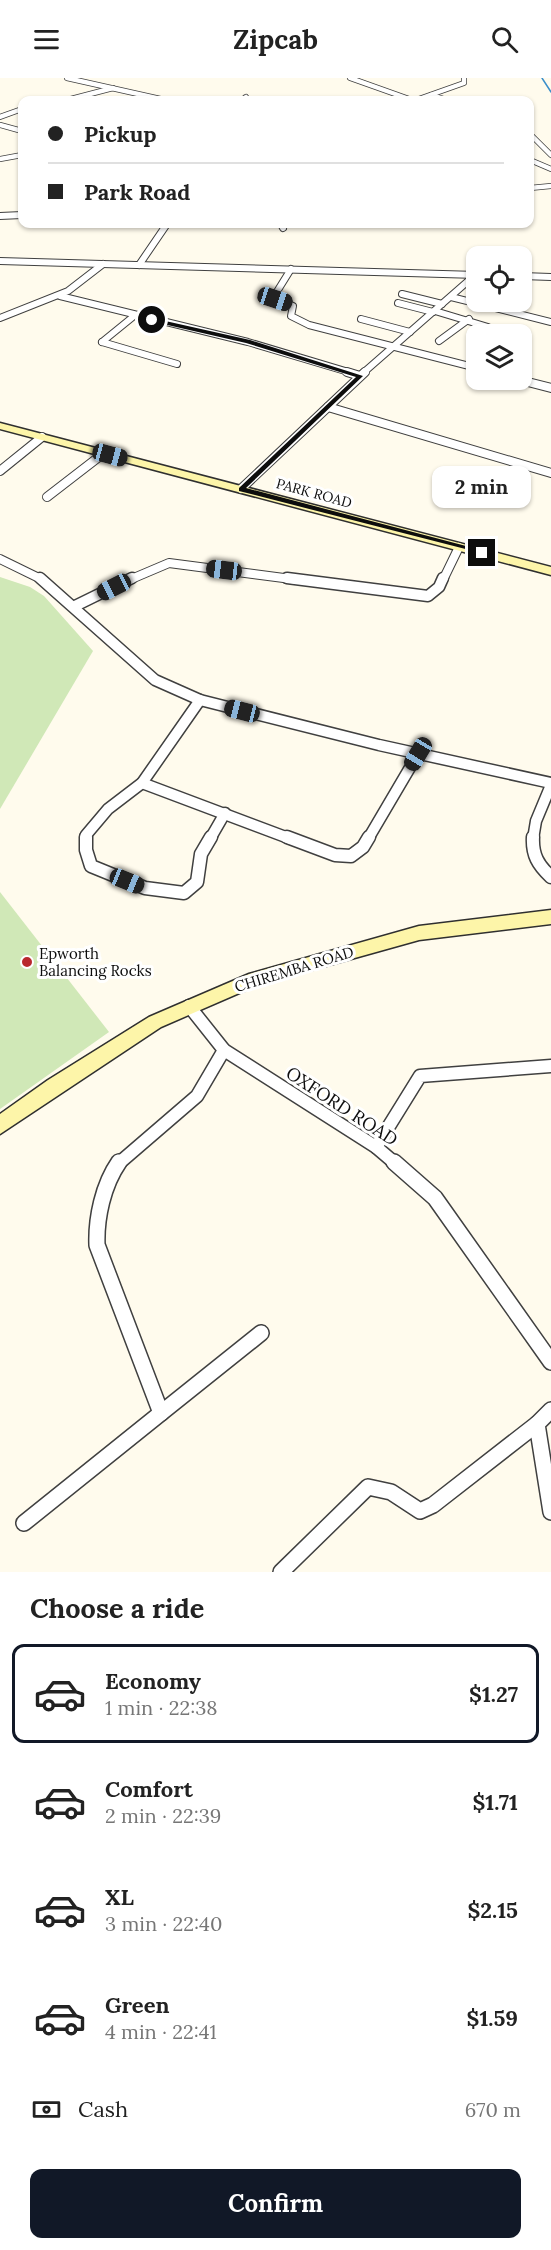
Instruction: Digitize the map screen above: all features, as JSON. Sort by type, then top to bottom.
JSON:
[{"type":"street","points":[[67,78],[142,96]]},
{"type":"street","points":[[350,78],[402,96]]},
{"type":"street","points":[[427,96],[464,83],[464,78]]},
{"type":"street","points":[[82,96],[113,88]]},
{"type":"street","points":[[0,117],[18,111]]},
{"type":"street","points":[[0,125],[18,130]]},
{"type":"street","points":[[534,136],[541,147],[551,155]]},
{"type":"street","points":[[0,159],[18,156]]},
{"type":"street","points":[[534,162],[551,169]]},
{"type":"street","points":[[534,188],[551,186]]},
{"type":"street","points":[[0,216],[18,215]]},
{"type":"street","points":[[140,265],[164,228]]},
{"type":"street","points":[[0,261],[466,275]]},
{"type":"street","points":[[0,318],[60,296],[95,274],[103,264]]},
{"type":"street","points":[[291,269],[273,298],[293,306],[291,316],[309,325],[466,365]]},
{"type":"street","points":[[532,276],[551,277]]},
{"type":"street","points":[[241,489],[360,376],[466,284]]},
{"type":"street","points":[[402,294],[442,304]]},
{"type":"street","points":[[60,296],[134,316],[248,342],[360,376]]},
{"type":"street","points":[[451,297],[551,322]]},
{"type":"street","points":[[398,303],[469,319],[481,324]]},
{"type":"street","points":[[134,316],[102,342],[177,364]]},
{"type":"street","points":[[361,319],[410,332]]},
{"type":"street","points":[[439,341],[469,319]]},
{"type":"street","points":[[532,383],[551,388]]},
{"type":"street","points":[[328,407],[551,473]]},
{"type":"street","name":"PARK ROAD","points":[[0,426],[551,571]]},
{"type":"street","points":[[0,471],[42,437]]},
{"type":"street","points":[[47,497],[104,453]]},
{"type":"street","points":[[75,606],[152,568],[169,563],[428,596],[439,587],[459,547]]},
{"type":"street","points":[[0,559],[46,580],[113,645],[156,680],[200,700],[551,784],[534,826],[533,844],[537,863],[551,878]]},
{"type":"street","points":[[200,700],[142,783],[108,810],[86,835],[86,850],[91,866],[146,888],[184,893],[197,882],[201,854],[225,813]]},
{"type":"street","points":[[142,783],[335,855],[351,856],[363,847],[418,754]]},
{"type":"street","name":"CHIREMBA ROAD","points":[[0,1125],[54,1086],[155,1022],[255,979],[419,933],[551,917]]},
{"type":"street","name":"OXFORD ROAD","points":[[189,1006],[224,1050],[376,1147],[435,1198],[551,1362]]},
{"type":"street","points":[[161,1413],[97,1245],[96,1226],[100,1207],[122,1159],[197,1096],[224,1050]]},
{"type":"street","points":[[376,1147],[420,1076],[551,1066]]},
{"type":"street","points":[[24,1523],[261,1333]]},
{"type":"street","points":[[281,1572],[368,1487],[381,1486],[393,1491],[409,1506],[420,1511],[433,1505],[537,1424],[551,1410]]},
{"type":"street","points":[[537,1424],[551,1512]]},
{"type":"green space","points":[[0,577],[30,587],[44,596],[93,651],[0,809]]},
{"type":"green space","name":"Epworth Balancing Rocks","points":[[0,892],[109,1032],[0,1109]]},
{"type":"waterway","points":[[542,78],[551,92]]},
{"type":"place","name":"Epworth Balancing Rocks","points":[[27,962]]},
{"type":"route","points":[[152,320],[248,342],[360,376],[241,489],[482,553]]}]
